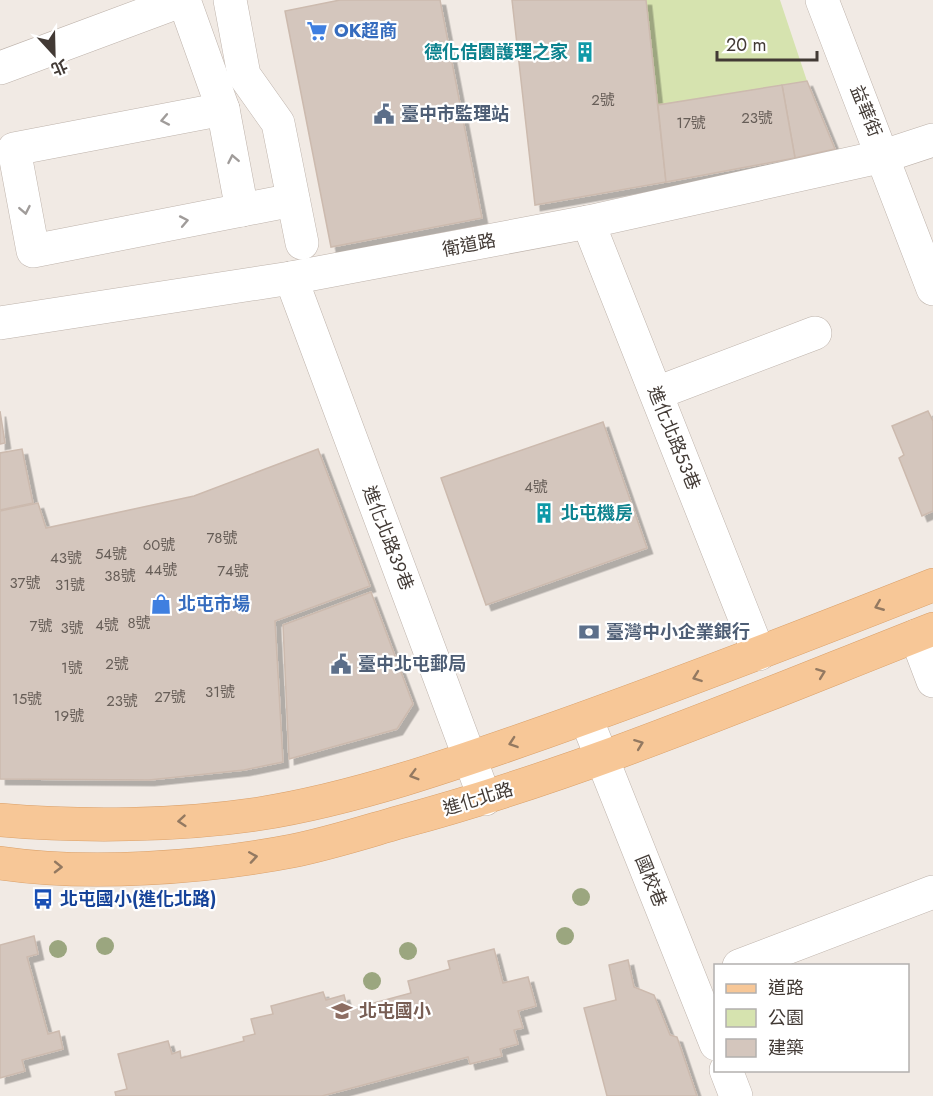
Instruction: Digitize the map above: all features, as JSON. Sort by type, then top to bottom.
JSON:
[{"type":"main road","points":[[0,820],[155,823],[259,813],[364,790],[470,758],[586,718],[759,654],[933,585]]},
{"type":"main road","name":"進化北路","points":[[0,863],[25,866],[113,868],[210,864],[294,851],[485,799],[602,758],[925,633]]},
{"type":"street","points":[[0,68],[136,7],[184,0],[223,109],[243,210]]},
{"type":"street","points":[[230,0],[244,75],[278,123],[302,243]]},
{"type":"street","name":"益華街","points":[[822,0],[884,156],[933,289]]},
{"type":"street","points":[[223,109],[14,149],[9,169],[33,251],[293,200]]},
{"type":"street","name":"衛道路","points":[[0,323],[291,278],[588,222],[884,156],[933,140]]},
{"type":"street","name":"進化北路53巷","points":[[588,222],[759,654]]},
{"type":"street","name":"進化北路39巷","points":[[291,278],[485,799]]},
{"type":"street","points":[[657,393],[815,333]]},
{"type":"street","points":[[925,633],[933,681]]},
{"type":"street","name":"國校巷","points":[[586,718],[602,758],[704,979],[714,1033]]},
{"type":"street","points":[[744,964],[933,892]]},
{"type":"street","points":[[726,1072],[736,1096]]},
{"type":"green space","points":[[646,0],[780,0],[807,81],[658,105]]},
{"type":"building","name":"臺中市監理站","points":[[340,0],[440,0],[482,218],[331,247],[285,11]]},
{"type":"building","name":"德化佶園護理之家","points":[[512,0],[646,0],[666,182],[535,205]]},
{"type":"building","points":[[807,81],[835,149],[795,158],[782,85]]},
{"type":"building","points":[[782,85],[795,158],[666,182],[658,105]]},
{"type":"building","points":[[0,411],[5,443],[0,444]]},
{"type":"building","points":[[928,411],[933,421],[933,511],[922,516],[899,458],[904,455],[892,426]]},
{"type":"building","name":"北屯機房","points":[[603,422],[647,548],[486,605],[441,478]]},
{"type":"building","points":[[22,449],[33,503],[0,510],[0,453]]},
{"type":"building","name":"北屯市場","points":[[318,449],[370,586],[275,621],[283,762],[244,770],[149,780],[0,779],[0,511],[38,503],[46,528],[194,496]]},
{"type":"building","name":"臺中北屯郵局","points":[[371,592],[413,704],[397,729],[289,759],[283,625]]},
{"type":"building","points":[[34,936],[38,954],[27,957],[48,1034],[59,1031],[63,1049],[22,1060],[25,1071],[0,1078],[0,945]]},
{"type":"building","points":[[494,949],[503,983],[528,977],[536,1006],[518,1011],[523,1028],[514,1030],[518,1044],[500,1049],[502,1056],[470,1064],[468,1057],[322,1096],[116,1096],[115,1092],[127,1089],[118,1054],[168,1041],[172,1054],[180,1051],[181,1058],[244,1041],[243,1037],[255,1034],[251,1019],[273,1014],[271,1006],[323,992],[326,1000],[344,995],[348,1010],[411,993],[408,981],[450,969],[448,961]]},
{"type":"building","points":[[628,960],[634,987],[654,995],[670,1035],[677,1037],[697,1096],[607,1096],[584,1008],[616,1000],[609,965]]},
{"type":"place","name":"OK超商","points":[[317,31]]},
{"type":"place","name":"德化佶園護理之家","points":[[585,52]]},
{"type":"place","name":"臺中市監理站","points":[[384,114]]},
{"type":"place","name":"北屯機房","points":[[544,513]]},
{"type":"place","name":"北屯市場","points":[[161,604]]},
{"type":"place","name":"臺灣中小企業銀行","points":[[589,632]]},
{"type":"place","name":"臺中北屯郵局","points":[[341,664]]},
{"type":"place","name":"北屯國小(進化北路)","points":[[43,899]]},
{"type":"place","name":"北屯國小","points":[[342,1011]]}]
